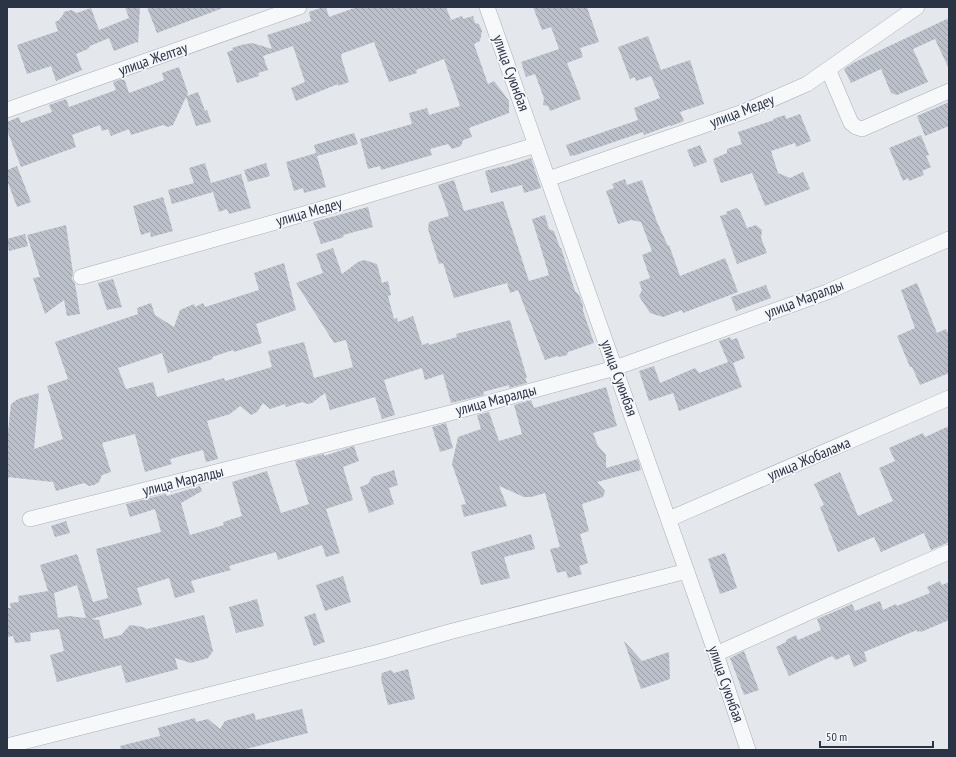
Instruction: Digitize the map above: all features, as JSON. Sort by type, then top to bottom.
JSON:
[{"type":"street","name":"улица Желтау","points":[[7,110],[299,7]]},
{"type":"street","name":"улица Суюнбая","points":[[487,7],[669,519],[748,750]]},
{"type":"street","name":"улица Медеу","points":[[548,179],[743,112],[808,84],[917,7]]},
{"type":"street","points":[[828,69],[851,123],[862,129],[949,91]]},
{"type":"street","name":"улица Медеу","points":[[81,277],[536,145]]},
{"type":"street","name":"улица Маралды","points":[[30,519],[454,412],[615,368],[828,292],[949,240]]},
{"type":"street","name":"улица Жобалама","points":[[669,519],[949,398]]},
{"type":"street","points":[[716,654],[949,552]]},
{"type":"street","points":[[7,746],[379,652],[449,632],[687,571]]},
{"type":"building","points":[[125,7],[140,7],[138,44],[137,42],[114,51],[109,38],[90,46],[88,49],[76,54],[82,70],[56,81],[51,66],[27,74],[17,45],[58,31],[55,22],[59,20],[64,12],[71,10],[77,13],[91,8],[99,30],[129,18]]},
{"type":"building","points":[[147,7],[222,7],[223,8],[157,33]]},
{"type":"building","points":[[326,7],[329,17],[357,7],[446,7],[451,20],[462,16],[463,19],[473,16],[475,23],[479,24],[482,31],[480,41],[474,44],[488,84],[494,81],[509,101],[509,113],[469,128],[472,137],[463,140],[461,146],[452,149],[448,144],[430,149],[432,155],[381,170],[380,166],[368,169],[360,139],[412,124],[409,113],[427,108],[429,115],[460,106],[444,59],[416,70],[417,73],[389,82],[374,42],[341,54],[349,82],[338,86],[338,84],[296,101],[291,88],[305,82],[293,46],[263,56],[268,70],[258,73],[259,76],[237,83],[227,52],[233,50],[232,48],[252,43],[272,49],[267,35],[311,21],[309,12]]},
{"type":"building","points":[[533,7],[587,7],[599,42],[580,48],[583,57],[567,63],[581,99],[550,111],[548,106],[543,105],[544,98],[535,74],[526,77],[521,62],[559,49],[551,27],[542,30]]},
{"type":"building","points":[[949,18],[949,69],[935,39],[913,49],[928,82],[897,95],[891,93],[881,69],[851,83],[844,69],[853,63]]},
{"type":"building","points":[[648,36],[661,70],[690,60],[704,104],[680,112],[684,121],[644,135],[643,132],[570,156],[566,145],[638,120],[634,108],[660,98],[651,76],[636,81],[635,77],[630,79],[618,47]]},
{"type":"building","points":[[179,67],[188,93],[187,96],[198,92],[211,122],[196,126],[186,97],[173,125],[168,127],[163,125],[131,135],[129,129],[111,136],[108,129],[102,131],[100,125],[72,135],[76,147],[21,167],[7,130],[7,122],[19,117],[21,123],[52,112],[49,105],[66,99],[69,107],[116,90],[113,82],[124,78],[129,93],[164,80],[162,73]]},
{"type":"building","points":[[949,102],[949,126],[925,136],[917,116]]},
{"type":"building","points":[[800,114],[811,141],[796,147],[795,143],[771,151],[778,173],[790,178],[803,172],[810,189],[765,206],[752,173],[721,183],[713,159],[727,153],[727,149],[742,144],[738,132],[785,115],[786,119]]},
{"type":"building","points":[[354,133],[358,144],[317,156],[314,145]]},
{"type":"building","points":[[921,135],[929,155],[926,156],[931,167],[922,171],[924,175],[909,181],[908,178],[903,181],[889,148]]},
{"type":"building","points":[[700,145],[707,162],[694,167],[687,150]]},
{"type":"building","points":[[316,153],[326,187],[304,193],[303,188],[294,191],[286,162]]},
{"type":"building","points":[[531,158],[541,188],[524,193],[522,185],[491,193],[485,171],[504,167]]},
{"type":"building","points":[[205,163],[211,183],[241,174],[251,208],[229,214],[227,209],[219,212],[213,192],[172,204],[168,190],[194,183],[189,168]]},
{"type":"building","points":[[266,163],[270,176],[248,182],[244,170]]},
{"type":"building","points":[[17,166],[31,202],[17,207],[7,180],[7,170]]},
{"type":"building","points":[[625,179],[627,185],[642,180],[657,222],[668,246],[669,245],[680,276],[725,258],[738,292],[683,313],[682,310],[663,317],[650,313],[639,296],[642,290],[639,282],[650,278],[642,255],[652,251],[641,222],[631,220],[618,224],[606,191],[614,188],[612,184]]},
{"type":"building","points":[[454,180],[464,211],[503,201],[529,281],[549,275],[532,219],[545,215],[549,229],[554,231],[575,291],[579,295],[583,305],[583,311],[594,343],[568,352],[567,355],[557,356],[545,360],[518,290],[510,293],[507,283],[454,298],[443,263],[439,264],[428,229],[429,222],[449,216],[438,185]]},
{"type":"building","points":[[163,197],[173,231],[151,237],[150,232],[141,235],[133,206]]},
{"type":"building","points":[[368,207],[373,227],[343,235],[344,237],[321,244],[313,222]]},
{"type":"building","points":[[736,208],[740,211],[747,228],[756,225],[762,230],[761,238],[767,253],[737,264],[720,216],[727,214],[726,212]]},
{"type":"building","points":[[66,225],[73,273],[72,279],[75,284],[80,314],[67,316],[64,300],[45,314],[33,278],[40,277],[27,235]]},
{"type":"building","points":[[25,234],[28,246],[9,251],[7,239]]},
{"type":"building","points":[[333,248],[342,274],[358,262],[364,260],[377,264],[382,283],[388,281],[391,295],[388,296],[394,319],[397,318],[398,322],[413,316],[422,345],[428,343],[429,345],[457,337],[456,334],[510,320],[527,378],[525,378],[527,383],[509,388],[509,385],[483,392],[484,395],[451,403],[443,374],[425,380],[422,368],[384,380],[395,415],[382,419],[375,397],[330,410],[325,393],[312,403],[308,404],[302,402],[286,407],[285,404],[270,409],[263,403],[257,412],[251,415],[240,406],[230,414],[207,421],[218,459],[206,462],[203,450],[170,459],[172,464],[145,472],[135,434],[102,443],[111,472],[102,475],[99,482],[94,485],[89,486],[84,483],[56,491],[53,482],[7,477],[7,442],[11,404],[18,399],[39,393],[34,449],[63,439],[47,386],[68,379],[55,342],[138,314],[137,308],[151,303],[155,315],[174,327],[180,310],[194,304],[195,307],[203,303],[205,307],[259,290],[254,273],[284,263],[296,310],[256,324],[262,343],[234,352],[233,350],[212,357],[213,359],[168,373],[162,353],[118,368],[126,389],[153,382],[157,397],[224,378],[225,381],[272,367],[268,351],[304,342],[314,378],[353,367],[346,340],[334,343],[296,283],[323,273],[316,254]]},
{"type":"building","points":[[113,279],[122,307],[107,310],[98,283]]},
{"type":"building","points":[[917,283],[937,333],[946,329],[949,335],[949,373],[920,385],[912,367],[910,367],[897,336],[915,328],[901,290]]},
{"type":"building","points":[[766,285],[771,298],[736,311],[731,297]]},
{"type":"building","points":[[730,337],[731,340],[737,338],[745,358],[733,363],[742,387],[679,411],[673,393],[649,401],[639,371],[654,366],[660,383],[695,368],[699,373],[728,362],[719,341]]},
{"type":"building","points":[[606,387],[617,426],[593,433],[598,446],[606,455],[606,468],[638,459],[641,470],[597,482],[605,491],[603,497],[582,504],[589,531],[580,534],[588,563],[579,566],[582,574],[568,578],[566,571],[557,573],[550,549],[560,547],[545,493],[531,497],[524,497],[499,486],[507,506],[464,517],[461,505],[466,504],[452,464],[458,437],[481,429],[477,415],[489,412],[499,441],[522,434],[514,405],[531,400],[534,408]]},
{"type":"building","points":[[446,423],[453,448],[440,452],[432,427]]},
{"type":"building","points":[[949,426],[949,542],[931,550],[924,533],[881,552],[874,537],[838,552],[820,507],[824,505],[814,484],[840,472],[858,516],[893,501],[879,468],[895,461],[889,448],[923,433],[925,437]]},
{"type":"building","points":[[354,446],[359,461],[343,467],[353,500],[326,509],[340,553],[326,557],[322,545],[278,560],[276,552],[229,566],[231,570],[191,581],[195,592],[175,598],[169,578],[137,588],[142,605],[91,619],[99,620],[104,639],[121,635],[130,625],[147,629],[204,615],[213,651],[208,658],[191,663],[175,658],[178,669],[126,683],[121,665],[57,682],[50,655],[64,651],[59,629],[30,633],[31,641],[15,643],[13,636],[7,637],[7,608],[11,608],[10,603],[19,602],[18,596],[48,591],[40,565],[77,554],[93,602],[108,598],[96,549],[161,532],[155,509],[130,517],[126,504],[166,494],[167,496],[200,486],[202,491],[181,503],[190,535],[224,525],[223,522],[242,516],[232,482],[267,471],[281,513],[309,504],[295,461],[324,454],[324,456]],"holes":[[[77,585],[86,618],[69,616],[58,618],[54,593]]]},
{"type":"building","points":[[394,470],[398,485],[389,488],[394,504],[369,513],[360,487],[368,484],[372,477]]},
{"type":"building","points":[[66,521],[70,533],[55,537],[51,526]]},
{"type":"building","points":[[531,534],[535,549],[504,557],[510,578],[481,585],[471,552]]},
{"type":"building","points":[[725,553],[737,588],[720,594],[708,559]]},
{"type":"building","points":[[343,576],[351,602],[325,611],[316,585]]},
{"type":"building","points":[[940,581],[942,585],[949,582],[949,620],[921,632],[917,632],[917,630],[864,652],[867,661],[854,667],[849,654],[836,660],[832,656],[789,676],[776,647],[796,635],[798,640],[821,630],[817,619],[852,604],[855,611],[880,601],[883,610],[896,604],[897,606],[930,593],[927,587]]},
{"type":"building","points":[[257,599],[264,626],[236,633],[229,607]]},
{"type":"building","points":[[315,613],[325,642],[314,646],[304,617]]},
{"type":"building","points":[[624,641],[642,661],[669,652],[670,679],[641,689]]},
{"type":"building","points":[[744,651],[759,690],[744,695],[730,658]]},
{"type":"building","points":[[408,669],[415,699],[388,705],[381,679],[382,673],[391,670],[394,673]]},
{"type":"building","points":[[302,709],[308,733],[242,750],[121,750],[120,746],[160,736],[158,728],[195,718],[196,722],[208,719],[220,729],[225,721],[254,713],[256,720]]}]
